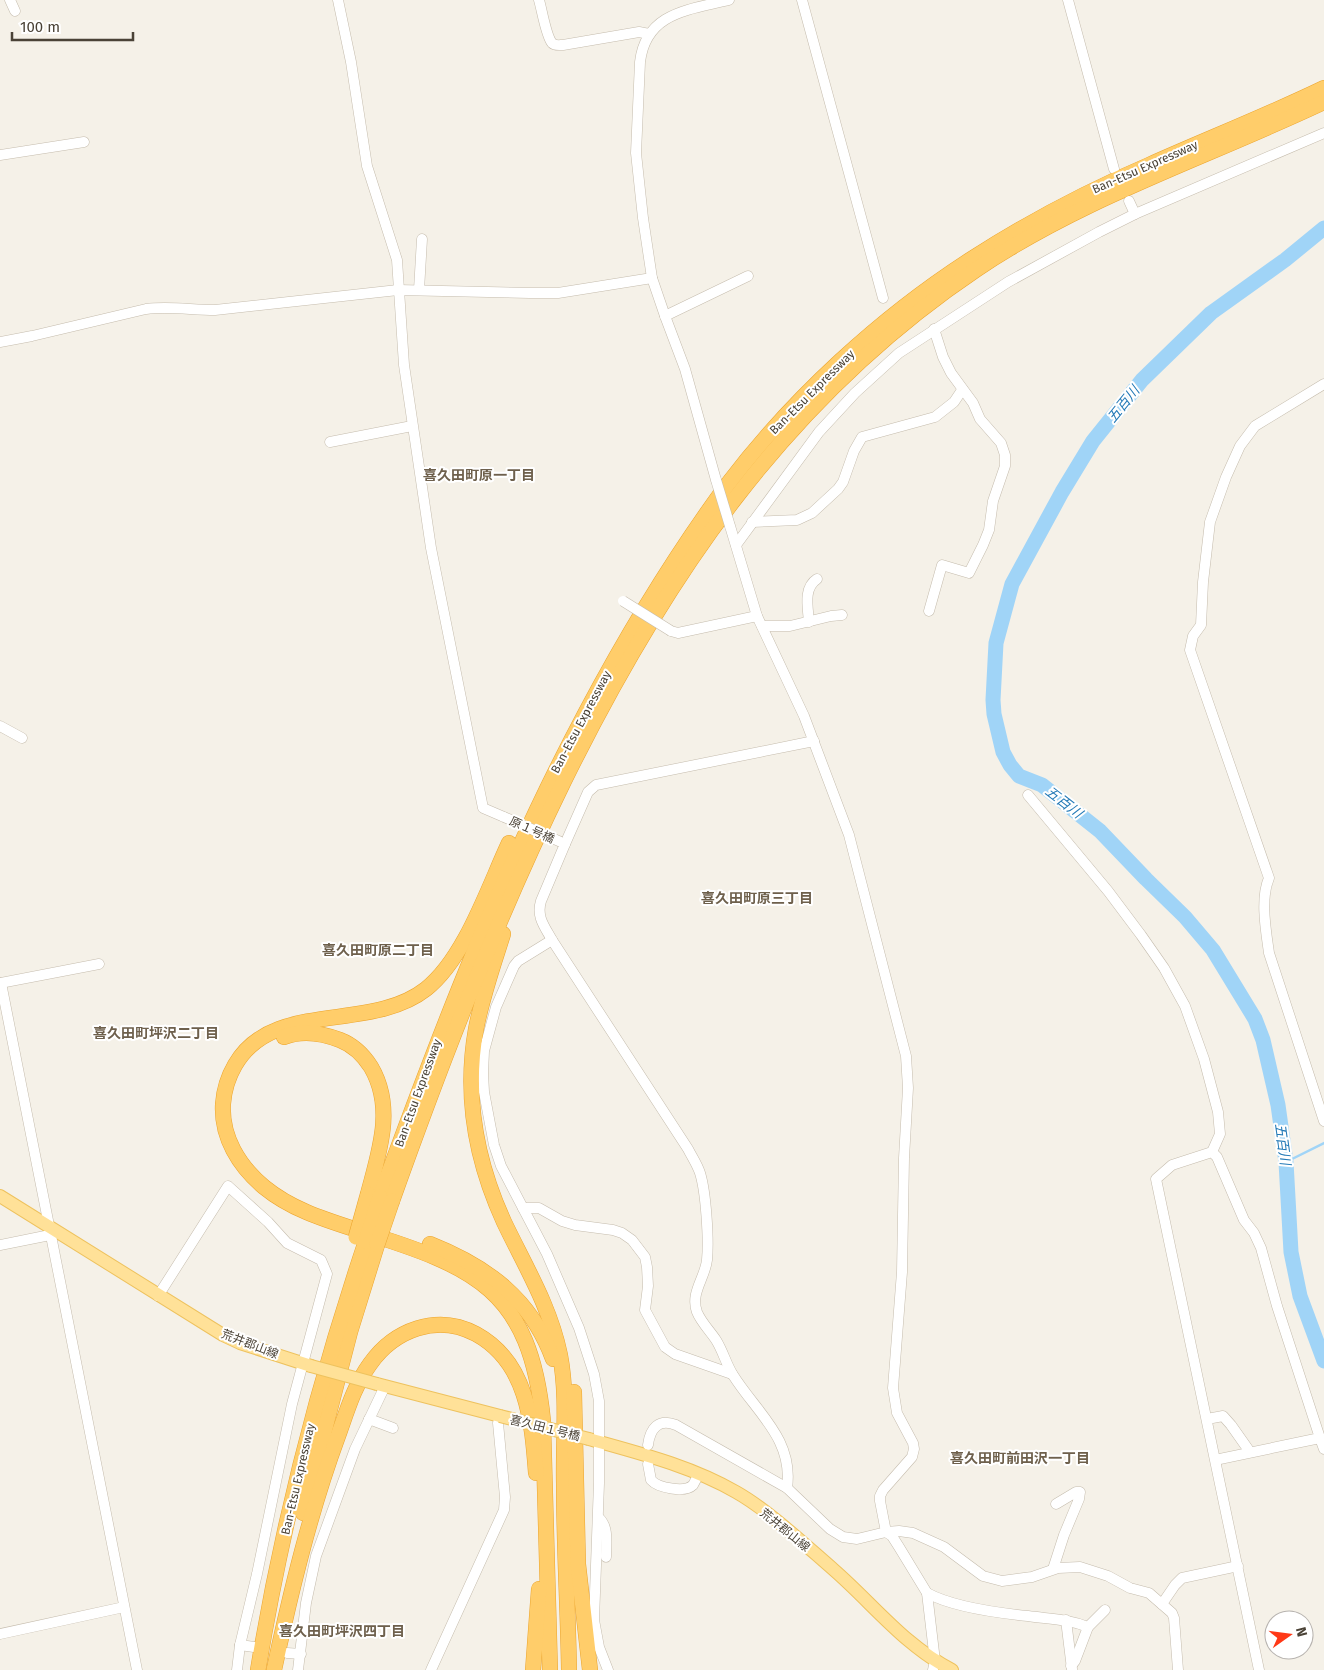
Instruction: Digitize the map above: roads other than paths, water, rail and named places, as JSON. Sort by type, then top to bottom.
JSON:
[{"type":"highway","name":"Ban-Etsu Expressway","points":[[258,1670],[279,1559],[315,1406],[331,1327],[367,1241],[380,1198],[421,1083],[461,980],[518,848],[575,732],[630,630],[669,569],[729,483],[774,430],[851,352],[935,284],[1023,227],[1059,208],[1149,164],[1324,88]]},
{"type":"highway","name":"Ban-Etsu Expressway","points":[[380,1198],[432,1087],[480,966],[529,853],[586,736],[638,642],[678,576],[718,518],[784,438],[858,361],[910,318],[978,268],[1030,237],[1106,198],[1324,102]]},
{"type":"highway","points":[[550,1670],[545,1446],[542,1404],[531,1358],[514,1317],[496,1295],[473,1276],[422,1251],[331,1222],[298,1209],[271,1193],[240,1162],[227,1136],[223,1109],[227,1084],[238,1060],[246,1051],[268,1034],[295,1024],[391,1008],[416,996],[436,979],[456,955],[530,801],[575,732]]},
{"type":"highway","points":[[555,800],[503,933],[476,1028],[470,1078],[472,1111],[477,1143],[490,1187],[503,1220],[538,1289],[549,1316],[561,1361],[564,1400],[569,1670]]},
{"type":"highway","points":[[367,1241],[380,1198],[380,1150],[384,1126],[380,1086],[369,1064],[348,1044],[320,1034],[286,1036],[267,1045],[251,1058],[236,1086],[232,1109],[237,1134],[247,1154],[272,1181],[302,1200],[324,1209],[405,1234],[435,1246],[476,1266],[498,1280],[519,1300],[542,1334],[553,1358],[564,1400]]},
{"type":"highway","points":[[490,1187],[503,1215],[548,1289],[560,1317],[568,1346],[574,1399],[578,1564],[590,1670]]},
{"type":"highway","name":"Ban-Etsu Expressway","points":[[272,1670],[291,1563],[350,1332],[367,1241]]},
{"type":"highway","points":[[422,1251],[478,1286],[497,1306],[512,1330],[522,1356],[533,1399],[536,1429],[540,1670]]},
{"type":"highway","points":[[272,1670],[309,1523],[354,1391],[367,1369],[385,1346],[394,1339],[424,1326],[448,1325],[470,1331],[492,1344],[502,1353],[516,1374],[525,1398],[532,1427],[536,1474]]},
{"type":"highway","points":[[566,1548],[580,1670]]},
{"type":"highway","points":[[533,1670],[539,1589]]},
{"type":"main road","name":"荒井郡山線","points":[[0,1196],[49,1231],[223,1335],[240,1343],[307,1365],[500,1416]]},
{"type":"main road","name":"喜久田１号橋","points":[[500,1416],[594,1440]]},
{"type":"main road","name":"荒井郡山線","points":[[594,1440],[657,1458],[698,1474],[736,1492],[767,1514],[835,1571],[934,1666],[952,1670]]},
{"type":"street","points":[[10,0],[15,11]]},
{"type":"street","points":[[330,442],[412,426],[404,365],[398,271],[395,254],[367,166],[351,62],[338,0]]},
{"type":"street","points":[[540,0],[549,36],[551,42],[555,45],[639,32],[649,34]]},
{"type":"street","points":[[729,0],[675,15],[659,24],[649,34],[641,54],[636,153],[643,218],[652,278],[664,316],[685,370],[759,621],[798,702],[848,835],[906,1056],[908,1070],[902,1272],[893,1388],[900,1422],[913,1443],[914,1449],[912,1458],[883,1490],[880,1501],[886,1532],[896,1541],[927,1593],[934,1666]]},
{"type":"street","points":[[802,0],[883,298]]},
{"type":"street","points":[[1068,0],[1114,169]]},
{"type":"street","points":[[736,545],[819,432],[855,393],[899,353],[1008,282],[1134,214],[1324,134]]},
{"type":"street","points":[[0,155],[84,142]]},
{"type":"street","points":[[1128,201],[1134,214]]},
{"type":"street","points":[[419,290],[422,239]]},
{"type":"street","points":[[664,316],[748,276]]},
{"type":"street","points":[[0,342],[159,307],[215,310],[374,291],[398,290],[558,293],[652,278]]},
{"type":"street","points":[[929,611],[942,565],[969,573],[983,545],[988,530],[993,500],[1005,466],[1005,455],[1001,443],[980,419],[972,403],[962,390],[945,361],[934,329]]},
{"type":"street","points":[[1324,384],[1255,426],[1240,446],[1226,477],[1210,522],[1203,582],[1201,626],[1193,636],[1190,650],[1269,878],[1265,896],[1266,933],[1270,953],[1324,1121]]},
{"type":"street","points":[[752,522],[797,520],[812,514],[843,482],[854,451],[862,438],[935,417],[954,402],[962,390]]},
{"type":"street","name":"原１号橋","points":[[412,426],[431,548],[483,808],[563,843]]},
{"type":"street","points":[[808,622],[808,594],[812,582],[817,579]]},
{"type":"street","points":[[621,600],[671,631],[678,633],[759,621],[790,626],[842,615]]},
{"type":"street","points":[[0,726],[22,738]]},
{"type":"street","points":[[787,1488],[788,1464],[785,1452],[778,1438],[732,1374],[717,1342],[696,1308],[696,1293],[707,1258],[703,1188],[696,1163],[552,940],[542,921],[539,908],[563,843],[588,792],[596,785],[814,741]]},
{"type":"street","points":[[1028,796],[1108,891],[1142,935],[1164,968],[1185,1006],[1204,1059],[1218,1112],[1220,1134],[1212,1152],[1172,1165],[1156,1179],[1259,1670]]},
{"type":"street","points":[[552,940],[518,961],[514,966],[496,1007],[484,1051],[484,1092],[494,1145],[501,1166],[547,1254],[589,1355],[594,1374],[599,1401],[594,1440],[598,1517],[594,1620],[599,1646],[608,1670]]},
{"type":"street","points":[[99,964],[0,983],[137,1670]]},
{"type":"street","points":[[1212,1152],[1217,1157],[1244,1220],[1254,1233],[1261,1248],[1277,1306],[1324,1449]]},
{"type":"street","points":[[158,1296],[228,1186],[268,1222],[287,1243],[321,1260],[327,1274],[240,1645],[236,1670]]},
{"type":"street","points":[[523,1208],[539,1208],[562,1221],[575,1225],[613,1230],[622,1233],[632,1240],[644,1257],[647,1267],[648,1286],[645,1310],[665,1347],[675,1354],[732,1374]]},
{"type":"street","points":[[0,1245],[49,1231]]},
{"type":"street","points":[[298,1670],[306,1603],[316,1556],[348,1467],[369,1419],[381,1385]]},
{"type":"street","points":[[431,1670],[504,1510],[506,1497],[498,1423],[500,1416]]},
{"type":"street","points":[[1207,1420],[1223,1416],[1250,1452]]},
{"type":"street","points":[[369,1419],[393,1428]]},
{"type":"street","points":[[648,1445],[649,1434],[653,1428],[670,1423],[787,1488],[830,1528],[843,1537],[857,1539],[886,1532],[905,1531],[924,1537],[944,1547],[983,1576],[1002,1581],[1018,1580],[1053,1569],[1070,1567],[1086,1569],[1108,1576],[1130,1588],[1149,1594],[1172,1612],[1176,1622],[1178,1670]]},
{"type":"street","points":[[1216,1460],[1320,1438]]},
{"type":"street","points":[[648,1464],[651,1480],[660,1487],[688,1487],[694,1484],[698,1474]]},
{"type":"street","points":[[1053,1569],[1080,1493],[1078,1491],[1056,1504]]},
{"type":"street","points":[[598,1517],[604,1524],[606,1557]]},
{"type":"street","points":[[1162,1604],[1182,1578],[1238,1566]]},
{"type":"street","points":[[927,1593],[989,1611],[1066,1620],[1088,1627]]},
{"type":"street","points":[[0,1634],[124,1608]]},
{"type":"street","points":[[1072,1668],[1088,1627],[1105,1610]]},
{"type":"street","points":[[1066,1620],[1072,1668]]},
{"type":"street","points":[[240,1645],[254,1647]]},
{"type":"street","points":[[287,1653],[301,1654]]},
{"type":"waterway","name":"五百川","points":[[1324,228],[1285,260],[1211,313],[1142,380],[1093,441],[1062,492],[1012,584],[996,643],[993,700],[994,714],[1003,752],[1019,776],[1042,785],[1100,831],[1185,917],[1213,950],[1255,1019],[1263,1040],[1278,1105],[1286,1162],[1291,1252],[1300,1296],[1324,1361]]},
{"type":"waterway","points":[[1286,1162],[1324,1143]]},
{"type":"district","name":"喜久田町原一丁目","points":[[479,475]]},
{"type":"district","name":"喜久田町原三丁目","points":[[757,898]]},
{"type":"district","name":"喜久田町原二丁目","points":[[378,950]]},
{"type":"district","name":"喜久田町坪沢二丁目","points":[[156,1033]]},
{"type":"district","name":"喜久田町前田沢一丁目","points":[[1020,1458]]},
{"type":"district","name":"喜久田町坪沢四丁目","points":[[342,1631]]}]
